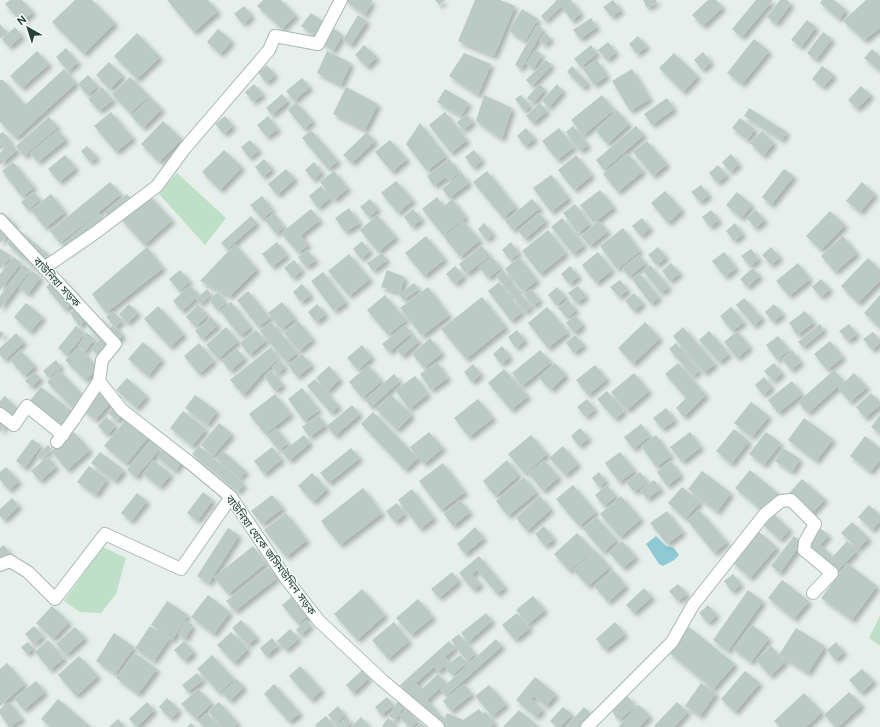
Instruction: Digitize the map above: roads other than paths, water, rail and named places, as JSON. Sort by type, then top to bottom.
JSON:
[{"type":"street","points":[[44,268],[95,233],[157,186],[185,148],[269,50],[275,36],[318,44],[341,0]]},
{"type":"street","name":"বাউনিয়া সড়ক","points":[[0,220],[115,344],[102,360],[99,381]]},
{"type":"street","points":[[0,414],[14,425],[27,406],[60,438],[99,381]]},
{"type":"street","name":"বাউনিয়া থেকে জসিমউদ্দিন সড়ক","points":[[99,381],[122,410],[231,497],[287,580],[319,621],[382,680],[438,727]]},
{"type":"street","points":[[0,565],[10,561],[28,572],[55,599],[105,534],[181,569],[231,497]]},
{"type":"street","points":[[587,727],[672,642],[693,605],[764,515],[781,501],[791,500],[815,524],[805,542],[804,550],[832,573],[813,593]]},
{"type":"water","points":[[656,536],[666,546],[674,548],[679,555],[674,560],[663,566],[659,564],[646,544]]}]
